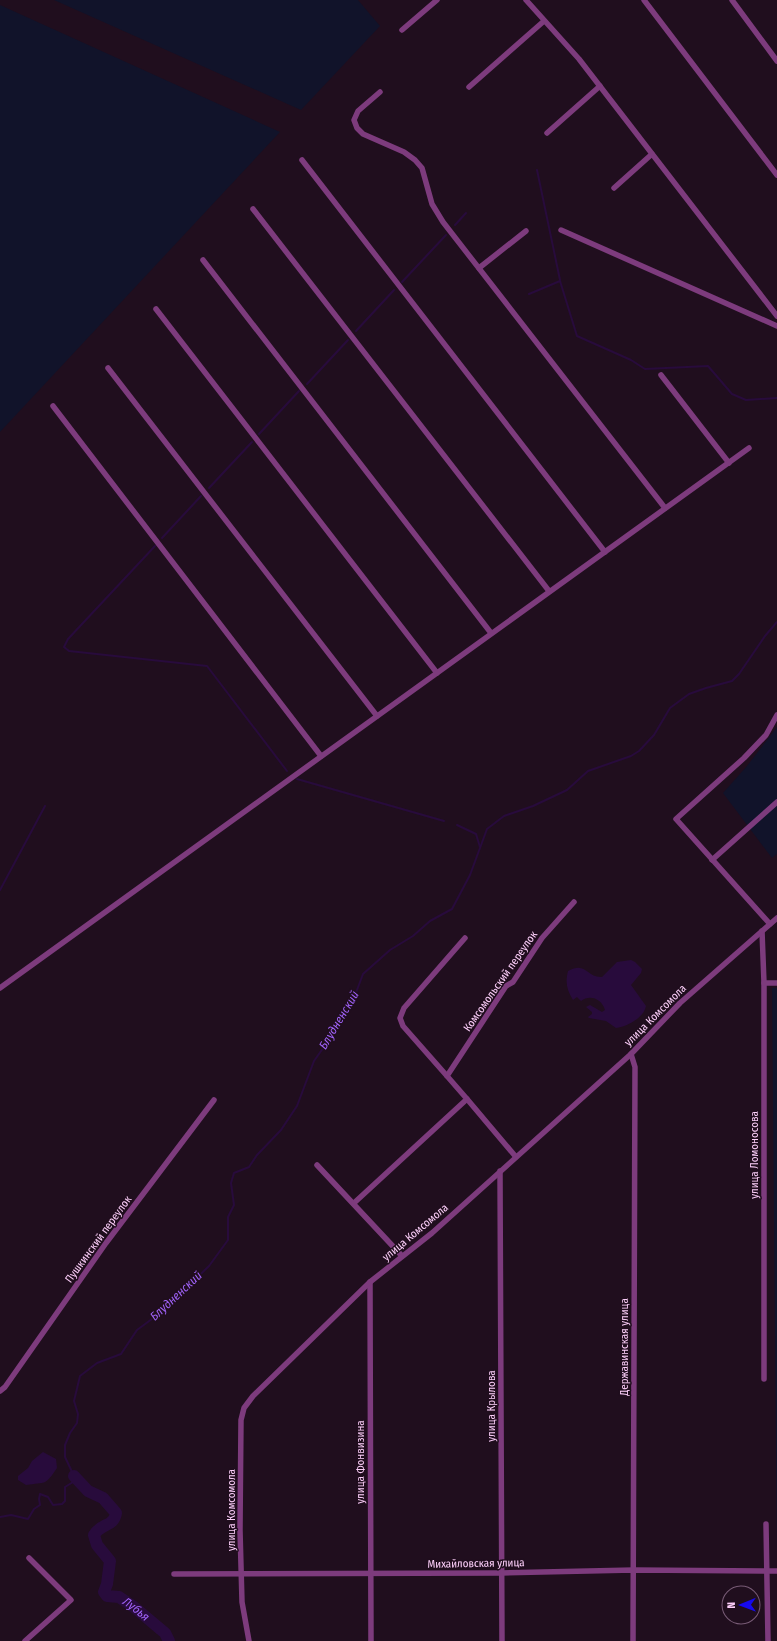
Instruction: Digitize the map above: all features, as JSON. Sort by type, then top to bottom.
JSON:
[{"type":"street","points":[[402,30],[437,0]]},
{"type":"street","points":[[526,0],[580,59],[777,316]]},
{"type":"street","points":[[644,0],[777,175]]},
{"type":"street","points":[[732,0],[777,61]]},
{"type":"street","points":[[469,87],[544,21]]},
{"type":"street","points":[[547,133],[600,86]]},
{"type":"street","points":[[380,92],[358,111],[354,120],[356,128],[363,134],[404,152],[415,160],[422,168],[432,204],[443,222],[665,508]]},
{"type":"street","points":[[614,188],[652,154]]},
{"type":"street","points":[[302,160],[605,552]]},
{"type":"street","points":[[253,208],[549,592]]},
{"type":"street","points":[[561,230],[777,326]]},
{"type":"street","points":[[479,268],[526,231]]},
{"type":"street","points":[[203,260],[491,633]]},
{"type":"street","points":[[156,309],[437,672]]},
{"type":"street","points":[[108,368],[377,716]]},
{"type":"street","points":[[661,375],[729,463]]},
{"type":"street","points":[[53,406],[321,756]]},
{"type":"street","points":[[0,988],[749,448]]},
{"type":"street","points":[[770,924],[676,819],[744,758],[766,734],[777,715]]},
{"type":"street","points":[[712,860],[777,802]]},
{"type":"street","name":"Комсомольский переулок","points":[[447,1076],[506,986],[513,982],[542,938],[574,902]]},
{"type":"street","name":"улица Комсомола","points":[[249,1641],[242,1602],[241,1574],[241,1420],[244,1408],[253,1396],[370,1282],[432,1233],[631,1054],[680,1003],[777,918]]},
{"type":"street","name":"улица Ломоносова","points":[[762,931],[764,983],[764,1379]]},
{"type":"street","points":[[465,938],[404,1008],[400,1018],[403,1026],[516,1157]]},
{"type":"street","points":[[764,983],[777,983]]},
{"type":"street","name":"Державинская улица","points":[[631,1054],[635,1067],[633,1641]]},
{"type":"street","points":[[354,1204],[466,1099]]},
{"type":"street","name":"Пушкинский переулок","points":[[0,1391],[5,1387],[106,1244],[214,1100]]},
{"type":"street","points":[[317,1165],[402,1256]]},
{"type":"street","name":"улица Крылова","points":[[500,1171],[502,1641]]},
{"type":"street","name":"улица Фонвизина","points":[[370,1282],[371,1641]]},
{"type":"street","points":[[766,1524],[768,1641]]},
{"type":"street","points":[[25,1641],[71,1600],[29,1558]]},
{"type":"street","name":"Михайловская улица","points":[[174,1574],[502,1573],[634,1570],[777,1571]]},
{"type":"shaded area","points":[[54,0],[358,0],[380,26],[301,110]]},
{"type":"shaded area","points":[[0,5],[280,132],[0,432]]},
{"type":"shaded area","points":[[777,727],[777,854],[772,858],[723,793],[747,766]]},
{"type":"shaded area","points":[[631,960],[642,969],[641,973],[631,985],[646,1006],[645,1010],[634,1021],[625,1026],[616,1028],[606,1021],[589,1018],[588,1017],[592,1014],[592,1012],[586,1007],[590,1005],[602,1012],[605,1010],[598,1000],[592,998],[581,1001],[577,997],[573,1000],[567,986],[568,971],[574,968],[579,968],[597,977],[602,977],[617,962]]},
{"type":"shaded area","points":[[772,988],[777,988],[777,1562]]},
{"type":"shaded area","points":[[43,1452],[56,1459],[57,1468],[50,1478],[41,1483],[26,1485],[18,1480],[18,1476]]},
{"type":"waterway","points":[[537,170],[560,280]]},
{"type":"waterway","points":[[455,225],[466,213]]},
{"type":"waterway","points":[[402,282],[446,235]]},
{"type":"waterway","points":[[529,294],[560,281],[577,336],[631,360],[645,369],[708,366],[732,394],[746,400],[777,398]]},
{"type":"waterway","points":[[356,331],[394,290]]},
{"type":"waterway","points":[[307,384],[348,340]]},
{"type":"waterway","points":[[259,434],[299,391]]},
{"type":"waterway","points":[[209,488],[252,442]]},
{"type":"waterway","points":[[162,538],[201,496]]},
{"type":"waterway","points":[[155,546],[68,639],[64,647],[69,651],[207,666],[287,771]]},
{"type":"waterway","name":"Блудненский","points":[[0,1517],[11,1515],[28,1519],[34,1509],[40,1505],[40,1494],[48,1497],[53,1505],[62,1504],[65,1501],[65,1487],[73,1482],[74,1476],[65,1457],[65,1445],[70,1433],[77,1423],[78,1414],[74,1401],[80,1376],[97,1363],[121,1354],[137,1330],[160,1313],[209,1266],[228,1240],[228,1217],[234,1205],[231,1183],[234,1173],[249,1167],[257,1155],[281,1130],[297,1106],[314,1061],[326,1044],[339,1017],[354,998],[363,974],[390,950],[413,936],[430,921],[452,909],[470,875],[487,829],[504,816],[533,806],[567,790],[588,771],[631,756],[639,751],[654,735],[670,708],[689,694],[732,681],[739,674],[765,636],[777,622]]},
{"type":"waterway","points":[[297,779],[444,821]]},
{"type":"waterway","points":[[0,890],[45,806]]},
{"type":"waterway","points":[[457,825],[476,834],[480,847]]},
{"type":"waterway","name":"Лубья","points":[[74,1476],[88,1491],[103,1498],[116,1513],[113,1521],[100,1528],[94,1535],[97,1545],[110,1561],[107,1584],[104,1592],[107,1596],[119,1597],[134,1607],[165,1633],[169,1641]]}]
